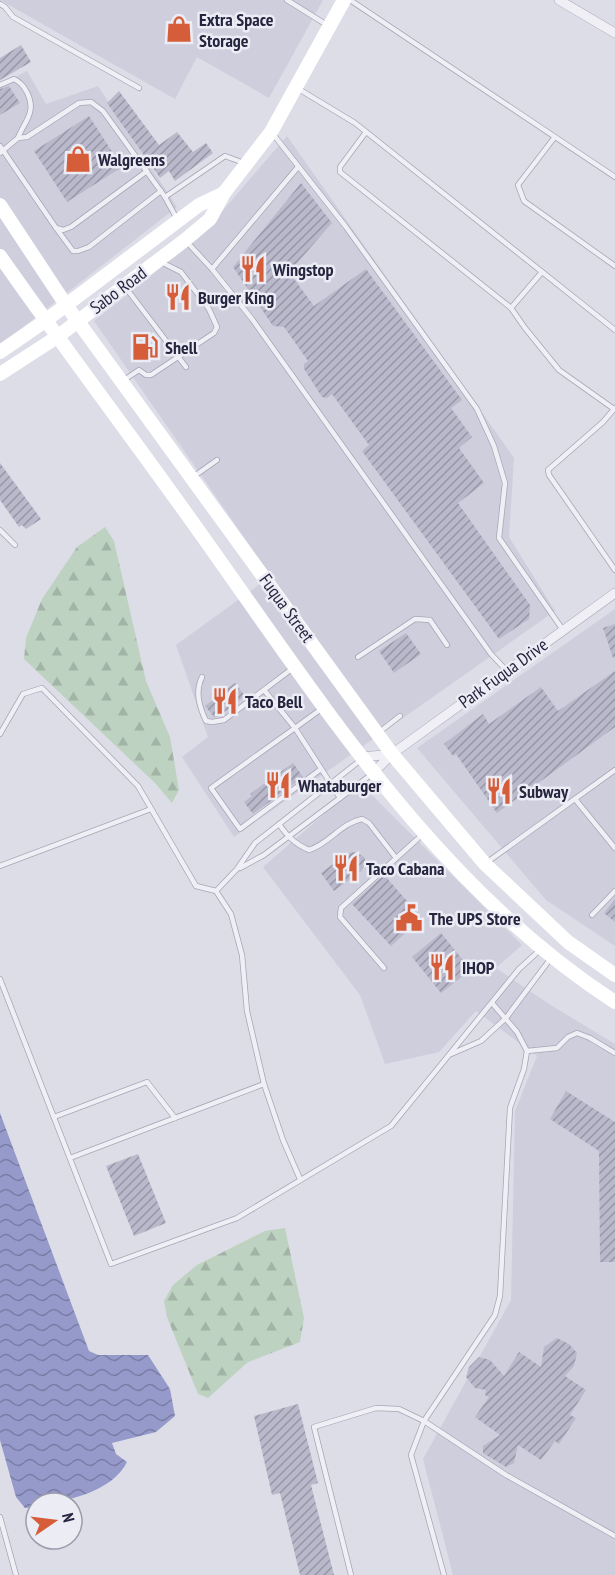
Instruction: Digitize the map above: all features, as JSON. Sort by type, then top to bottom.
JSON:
[{"type":"main road","name":"Sabo Road","points":[[0,374],[57,337],[210,219],[224,193],[271,132],[344,0]]},
{"type":"main road","name":"Sabo Road","points":[[0,352],[45,321],[199,205],[224,193]]},
{"type":"main road","name":"Fuqua Street","points":[[0,205],[66,305],[190,479],[392,754],[485,864],[568,942],[615,975]]},
{"type":"main road","name":"Fuqua Street","points":[[0,256],[172,493],[294,667],[424,833],[471,884],[516,926],[583,981],[615,1002]]},
{"type":"main road","points":[[172,493],[190,479]]},
{"type":"main road","points":[[471,884],[485,864]]},
{"type":"main road","points":[[547,952],[556,931]]},
{"type":"street","points":[[559,0],[615,33]]},
{"type":"street","name":"Park Fuqua Drive","points":[[374,772],[392,754],[615,593]]},
{"type":"street","name":"Park Fuqua Drive","points":[[363,758],[392,754]]},
{"type":"lane","points":[[8,0],[3,5],[13,17],[139,88]]},
{"type":"lane","points":[[287,0],[330,27]]},
{"type":"lane","points":[[350,0],[615,177]]},
{"type":"lane","points":[[0,85],[14,79],[20,81],[27,92],[31,110],[18,138]]},
{"type":"lane","points":[[296,87],[355,123],[615,330]]},
{"type":"lane","points":[[161,191],[90,247],[73,251],[1,150],[18,138],[27,137],[79,103],[91,102],[103,111],[161,191],[178,220]]},
{"type":"lane","points":[[271,132],[346,227],[477,409],[494,446],[506,483],[499,538],[563,630]]},
{"type":"lane","points":[[366,132],[340,167],[340,172],[511,308],[559,370],[615,408],[603,422],[548,470],[549,475],[615,570]]},
{"type":"lane","points":[[554,138],[518,185],[524,201],[615,266]]},
{"type":"lane","points":[[165,197],[225,156],[247,164]]},
{"type":"lane","points":[[212,269],[298,167]]},
{"type":"lane","points":[[56,228],[63,230],[71,227],[147,171]]},
{"type":"lane","points":[[185,240],[212,269],[252,319],[490,654],[507,671]]},
{"type":"lane","points":[[121,381],[139,370],[146,375],[151,375],[214,333],[218,327],[209,309],[181,272],[158,260]]},
{"type":"lane","points":[[511,308],[542,272]]},
{"type":"lane","points":[[124,286],[186,367]]},
{"type":"lane","points":[[190,479],[217,460]]},
{"type":"lane","points":[[0,530],[15,545]]},
{"type":"lane","points":[[358,657],[415,619],[430,620],[447,645]]},
{"type":"lane","points":[[202,677],[197,689],[198,695],[206,721],[212,722],[224,720],[294,667]]},
{"type":"lane","points":[[0,734],[23,694],[42,688],[138,786],[196,886],[216,891],[231,914],[242,955],[247,1011],[264,1084],[283,1140],[300,1179]]},
{"type":"lane","points":[[264,690],[295,728],[340,798]]},
{"type":"lane","points":[[321,769],[240,830],[211,788],[324,707]]},
{"type":"lane","points":[[377,734],[400,716]]},
{"type":"lane","name":"Park Fuqua Drive","points":[[237,869],[255,843],[363,758]]},
{"type":"lane","points":[[485,864],[615,770]]},
{"type":"lane","name":"Park Fuqua Drive","points":[[237,869],[288,836],[374,772]]},
{"type":"lane","points":[[575,799],[615,848]]},
{"type":"lane","points":[[0,866],[151,809]]},
{"type":"lane","points":[[279,824],[298,845],[309,850],[319,847],[352,821],[362,819],[369,824],[396,858]]},
{"type":"lane","points":[[384,968],[340,917],[341,908],[424,833]]},
{"type":"lane","points":[[216,891],[237,869]]},
{"type":"lane","points":[[592,915],[615,891]]},
{"type":"lane","points":[[0,979],[111,1263],[237,1218],[391,1126],[519,969],[547,952]]},
{"type":"lane","points":[[449,1055],[481,1041],[506,1018],[547,952]]},
{"type":"lane","points":[[444,1575],[411,1455],[424,1421],[495,1315],[500,1296],[510,1108],[524,1069],[527,1051],[518,1032],[492,1003]]},
{"type":"lane","points":[[527,1051],[557,1048],[568,1037],[577,1033],[591,1038],[615,1053]]},
{"type":"lane","points":[[54,1117],[147,1082],[175,1118]]},
{"type":"lane","points":[[70,1158],[264,1084]]},
{"type":"lane","points":[[351,1575],[314,1427],[376,1408],[399,1409],[424,1421],[506,1475],[615,1536]]},
{"type":"lane","points":[[0,1517],[16,1575]]},
{"type":"shaded area","name":"Extra Space Storage","points":[[0,0],[323,0],[269,98],[197,57],[175,99]]},
{"type":"shaded area","points":[[27,71],[46,104],[98,86],[177,207],[0,345],[0,85]]},
{"type":"shaded area","points":[[287,136],[514,458],[509,537],[555,611],[234,837],[182,757],[208,737],[176,645],[271,576],[94,321],[201,236]]},
{"type":"shaded area","points":[[615,609],[615,946],[546,900],[417,748]]},
{"type":"shaded area","points":[[360,783],[522,945],[496,968],[549,1004],[615,1044],[615,1575],[453,1575],[423,1459],[511,1300],[515,1111],[537,1056],[476,1011],[439,1052],[385,1064],[360,995],[263,867]]},
{"type":"green space","points":[[105,527],[114,541],[146,681],[170,737],[179,790],[172,803],[155,783],[24,659],[26,638],[42,599],[77,547]]},
{"type":"green space","points":[[285,1228],[304,1318],[300,1342],[248,1362],[208,1398],[198,1394],[167,1317],[164,1301],[173,1285],[197,1265],[265,1231]]},
{"type":"water","points":[[0,1113],[89,1351],[98,1355],[148,1355],[170,1389],[175,1416],[156,1432],[112,1443],[116,1454],[127,1462],[111,1481],[100,1488],[84,1494],[84,1491],[24,1491],[24,1507],[16,1497],[0,1440]]},
{"type":"building","points":[[21,45],[31,62],[0,80],[0,58]]},
{"type":"building","points":[[9,86],[20,103],[0,115],[0,89]]},
{"type":"building","points":[[119,91],[159,145],[177,132],[193,152],[206,143],[213,153],[175,181],[169,171],[160,178],[107,103]]},
{"type":"building","name":"Walgreens","points":[[89,116],[122,167],[67,202],[34,151]]},
{"type":"building","points":[[301,183],[332,223],[289,272],[314,306],[366,269],[462,400],[451,408],[472,437],[459,448],[484,483],[458,503],[530,605],[529,619],[499,639],[362,451],[369,445],[332,394],[327,398],[322,397],[304,369],[304,364],[308,361],[284,327],[273,326],[233,267]]},
{"type":"building","points":[[0,463],[41,519],[26,529],[22,525],[19,527],[0,500]]},
{"type":"building","points":[[615,624],[615,657],[613,658],[603,628]]},
{"type":"building","points":[[406,633],[421,654],[394,673],[379,651]]},
{"type":"building","points":[[615,671],[615,727],[497,813],[456,754],[453,756],[444,744],[483,714],[489,724],[541,687],[558,711]]},
{"type":"building","name":"Taco Bell","points":[[235,683],[245,696],[219,716],[214,717],[205,706]]},
{"type":"building","name":"Whataburger","points":[[293,763],[303,777],[253,814],[244,802],[252,796],[250,794]]},
{"type":"building","name":"Taco Cabana","points":[[356,852],[364,857],[366,864],[361,871],[334,891],[321,873],[348,853]]},
{"type":"building","points":[[384,875],[422,918],[391,946],[352,904]]},
{"type":"building","points":[[615,899],[615,922],[604,913]]},
{"type":"building","name":"IHOP","points":[[441,933],[463,960],[460,962],[468,972],[441,993],[412,957]]},
{"type":"building","points":[[566,1091],[615,1122],[615,1262],[600,1262],[599,1151],[550,1119]]},
{"type":"building","points":[[138,1154],[166,1223],[134,1236],[106,1166]]},
{"type":"building","points":[[557,1338],[569,1344],[577,1353],[574,1366],[565,1376],[586,1390],[570,1415],[576,1418],[559,1444],[555,1441],[541,1460],[518,1445],[514,1463],[506,1467],[483,1453],[483,1446],[500,1435],[475,1417],[489,1397],[485,1395],[486,1390],[475,1388],[466,1377],[469,1367],[479,1357],[490,1360],[504,1376],[519,1352],[541,1367],[544,1347]]},
{"type":"building","points":[[298,1404],[318,1483],[311,1485],[334,1575],[300,1575],[280,1493],[272,1495],[254,1416]]},
{"type":"place","name":"Extra Space Storage","points":[[179,29]]},
{"type":"place","name":"Walgreens","points":[[78,159]]},
{"type":"place","name":"Wingstop","points":[[253,269]]},
{"type":"place","name":"Burger King","points":[[178,297]]},
{"type":"place","name":"Shell","points":[[145,347]]},
{"type":"place","name":"Taco Bell","points":[[225,701]]},
{"type":"place","name":"Whataburger","points":[[278,785]]},
{"type":"place","name":"Subway","points":[[499,791]]},
{"type":"place","name":"Taco Cabana","points":[[346,868]]},
{"type":"place","name":"The UPS Store","points":[[409,918]]},
{"type":"place","name":"IHOP","points":[[442,967]]}]
